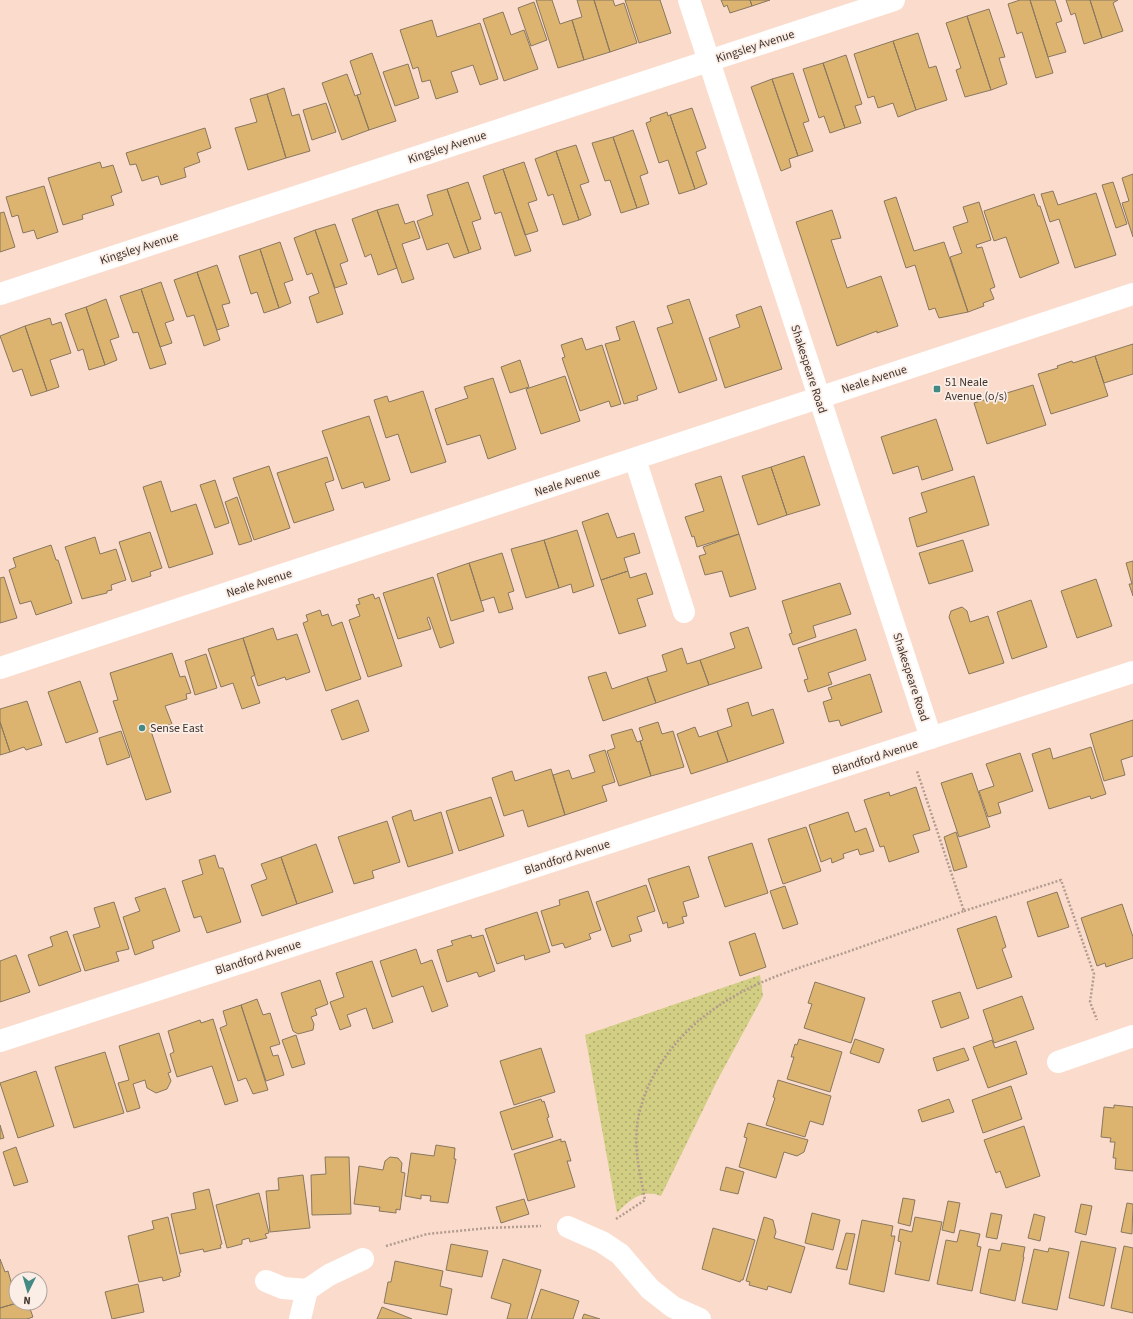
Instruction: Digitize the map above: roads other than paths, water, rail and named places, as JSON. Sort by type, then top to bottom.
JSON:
[{"type":"street","name":"Shakespeare Road","points":[[689,0],[818,398],[931,738]]},
{"type":"street","name":"Kingsley Avenue","points":[[0,294],[894,0]]},
{"type":"street","name":"Neale Avenue","points":[[0,668],[1133,294]]},
{"type":"street","points":[[635,459],[684,612]]},
{"type":"street","name":"Blandford Avenue","points":[[0,1041],[1133,672]]},
{"type":"street","points":[[1058,1062],[1133,1036]]},
{"type":"street","points":[[568,1227],[602,1242],[620,1254],[650,1289],[673,1307],[700,1319]]},
{"type":"street","points":[[266,1281],[283,1288],[307,1290],[329,1275],[363,1259]]},
{"type":"street","points":[[300,1319],[307,1290]]},
{"type":"place","name":"51 Neale Avenue (o/s)","points":[[937,389]]},
{"type":"place","name":"Sense East","points":[[142,728]]}]
